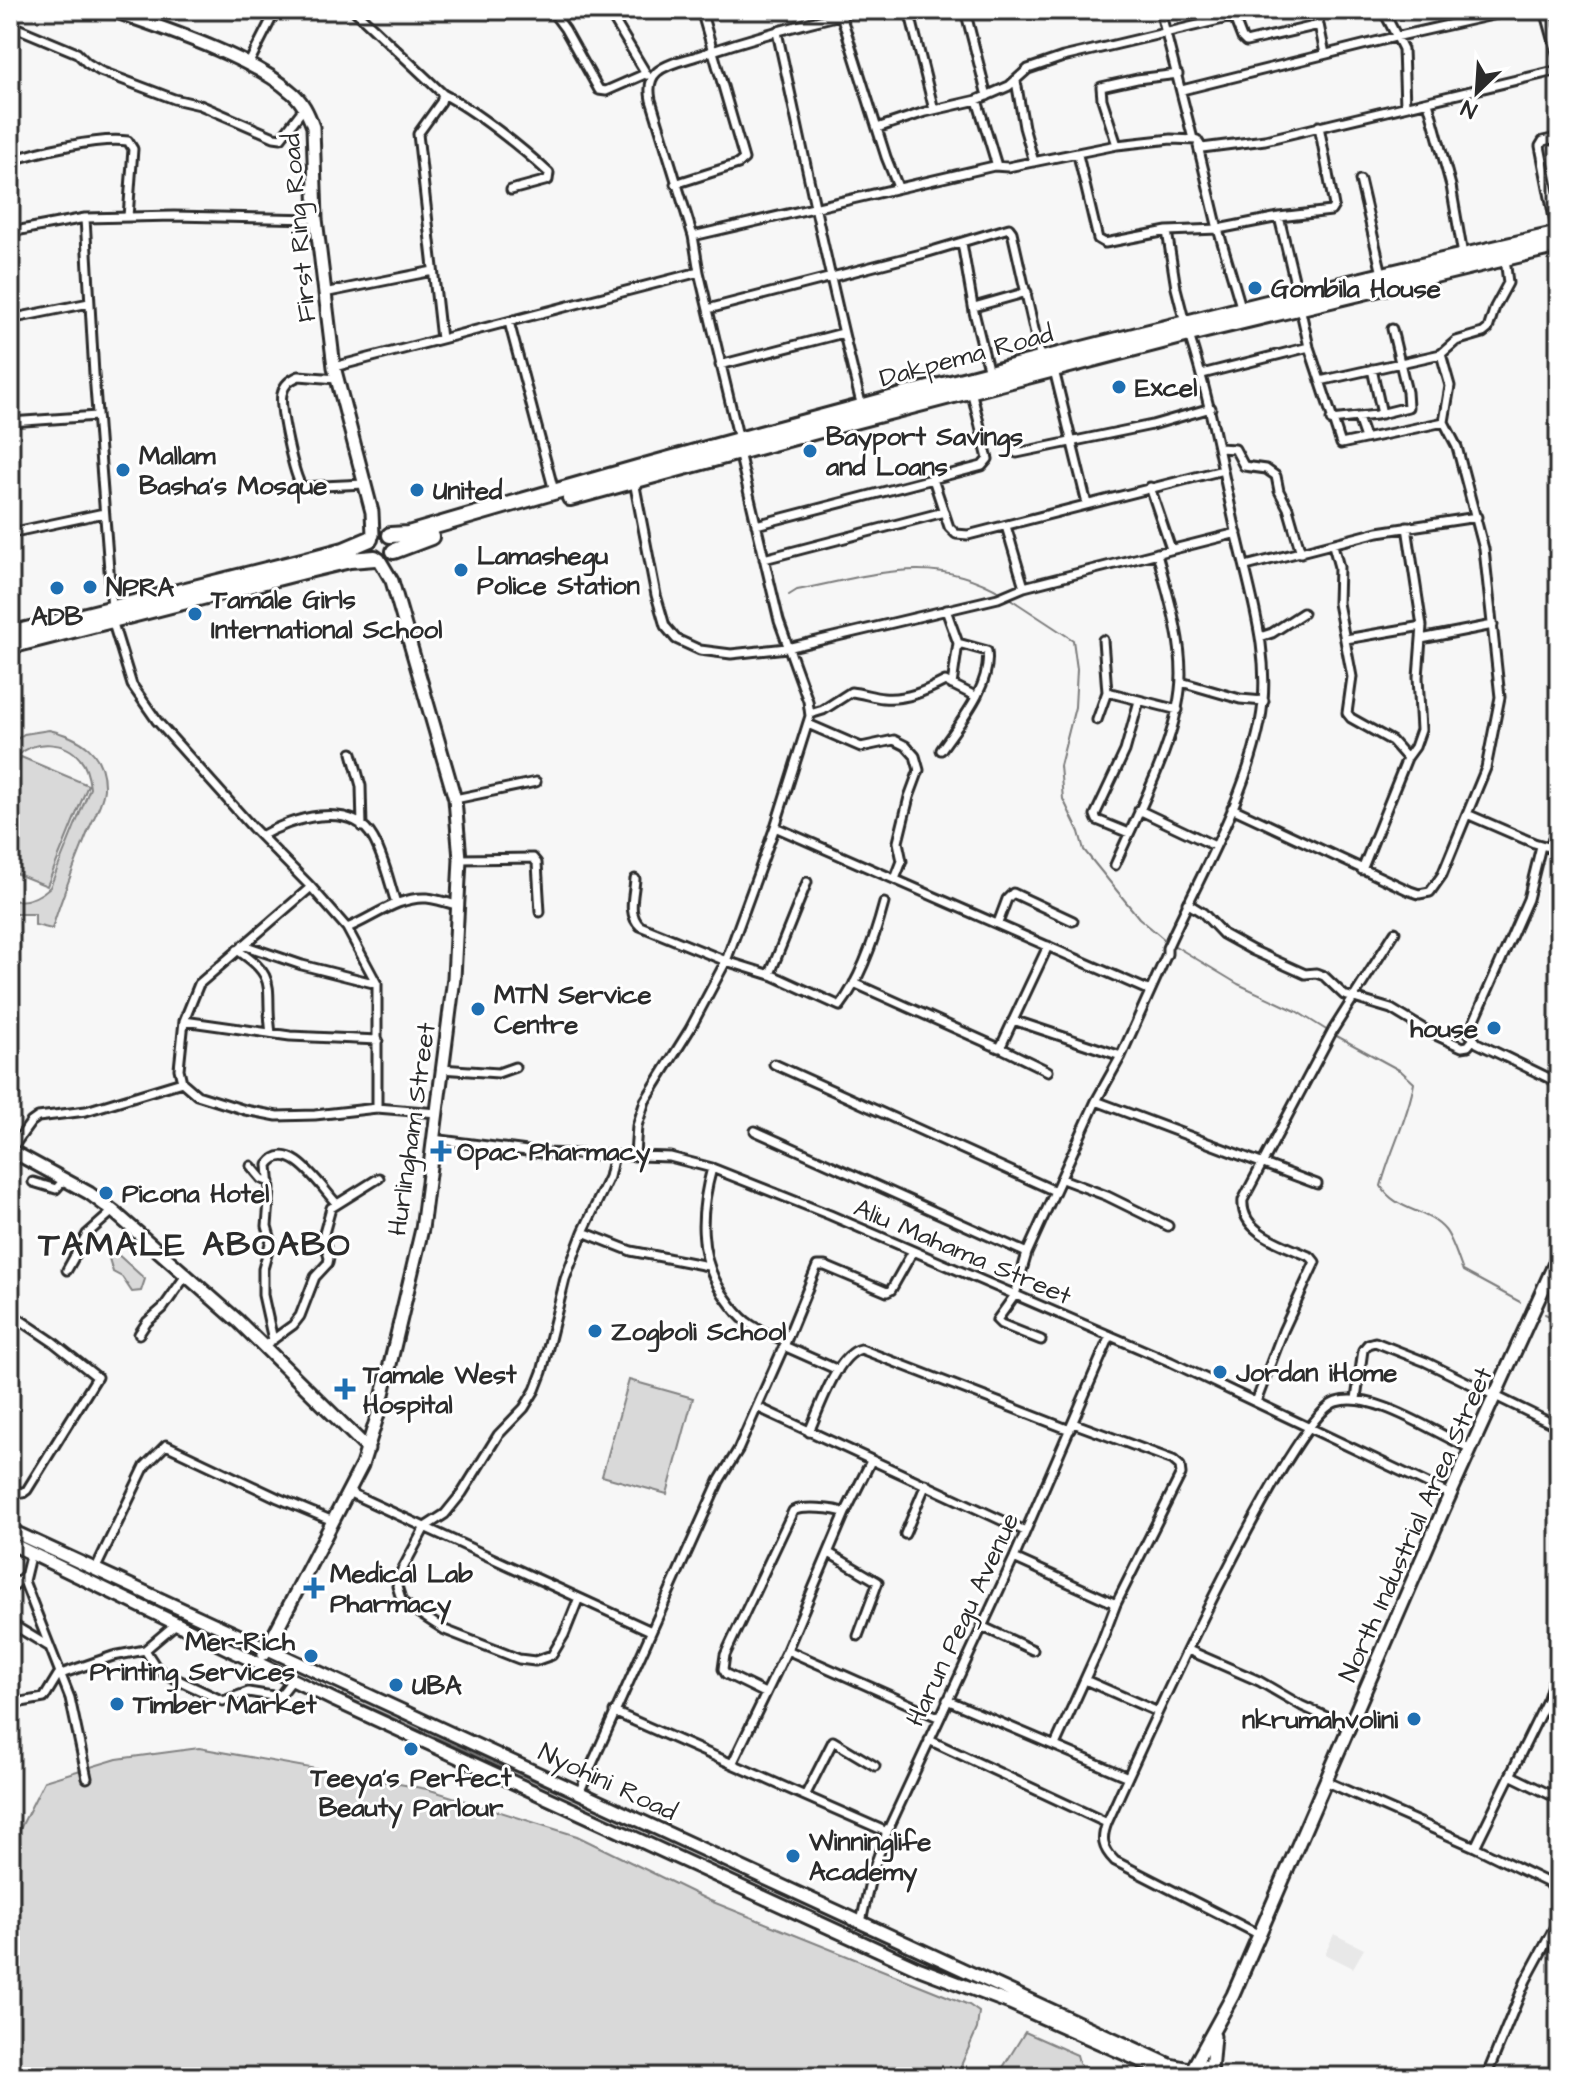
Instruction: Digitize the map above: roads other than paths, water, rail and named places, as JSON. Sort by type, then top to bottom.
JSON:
[{"type":"highway","name":"Dakpema Road","points":[[10,646],[321,556],[379,536],[408,534],[739,446],[1054,370],[1242,310],[1299,302],[1382,274],[1558,238]]},
{"type":"highway","name":"Dakpema Road","points":[[10,634],[112,615],[350,560],[385,556],[420,539],[634,481],[862,407],[1041,360],[1505,258],[1558,238]]},
{"type":"highway","points":[[379,536],[395,543],[385,556],[369,552],[379,536]]},
{"type":"main road","name":"First Ring Road","points":[[120,11],[248,65],[292,92],[305,107],[313,127],[316,219],[336,373],[379,536]]},
{"type":"main road","name":"Hurlingham Street","points":[[260,1662],[368,1449],[394,1355],[422,1229],[454,978],[460,859],[455,799],[385,556]]},
{"type":"main road","points":[[10,1150],[113,1211],[269,1343],[368,1449]]},
{"type":"main road","name":"North Industrial Area Street","points":[[1189,2071],[1214,2032],[1559,1254]]},
{"type":"main road","name":"Nyohini Road","points":[[10,1530],[1170,2065],[1189,2071],[1204,2066],[1214,2075]]},
{"type":"main road","name":"Nyohini Road","points":[[10,1543],[334,1700],[920,1969],[1010,2003],[1177,2077]]},
{"type":"main road","points":[[334,1700],[332,1688],[342,1684]]},
{"type":"main road","name":"North Industrial Area Street","points":[[1214,2032],[1214,2075]]},
{"type":"street","points":[[248,65],[276,10]]},
{"type":"street","points":[[354,10],[443,94],[531,156],[549,173],[548,180],[511,190]]},
{"type":"street","points":[[551,10],[599,90],[606,91],[713,51],[863,10]]},
{"type":"street","points":[[608,10],[649,76],[651,100],[693,236],[764,559],[787,648],[810,714],[775,827],[726,961],[690,1029],[645,1101],[637,1126],[635,1154]]},
{"type":"street","points":[[675,184],[738,164],[744,159],[701,10]]},
{"type":"street","points":[[909,10],[934,110]]},
{"type":"street","points":[[965,10],[987,96]]},
{"type":"street","points":[[1160,10],[1193,139],[1202,148],[1265,140],[1559,70]]},
{"type":"street","points":[[1316,10],[1325,54]]},
{"type":"street","points":[[1383,10],[1403,49],[1405,106]]},
{"type":"street","points":[[1182,90],[1485,13],[1515,10]]},
{"type":"street","points":[[1545,10],[1559,60]]},
{"type":"street","points":[[877,128],[977,100],[1016,81],[1031,67],[1232,14],[1246,42],[1319,25]]},
{"type":"street","points":[[841,15],[898,187]]},
{"type":"street","points":[[10,25],[77,53],[100,71],[174,99],[200,105],[274,137],[281,138],[305,107]]},
{"type":"street","points":[[777,32],[829,278],[862,407]]},
{"type":"street","points":[[1117,145],[1101,87],[1178,74]]},
{"type":"street","points":[[1016,81],[1034,162]]},
{"type":"street","points":[[441,339],[418,134],[441,102],[443,94]]},
{"type":"street","points":[[977,100],[997,166]]},
{"type":"street","points":[[1428,102],[1451,186],[1463,255]]},
{"type":"street","points":[[1078,155],[1100,242],[1105,243],[1167,231],[1218,229],[1333,209],[1319,126]]},
{"type":"street","points":[[1556,138],[1543,141],[1540,146],[1558,238]]},
{"type":"street","points":[[693,236],[997,166],[1078,155],[1117,145],[1171,139],[1197,140]]},
{"type":"street","points":[[1197,140],[1218,229],[1242,310]]},
{"type":"street","points":[[10,141],[21,157]]},
{"type":"street","points":[[10,161],[106,142],[128,141],[133,149],[128,217]]},
{"type":"street","points":[[1360,180],[1382,274]]},
{"type":"street","points":[[1279,217],[1309,347],[1341,444],[1444,422]]},
{"type":"street","points":[[10,232],[85,218],[316,219]]},
{"type":"street","points":[[85,218],[112,615],[125,667],[157,721],[347,928],[377,984],[377,1108]]},
{"type":"street","points":[[708,309],[1010,229],[1041,360]]},
{"type":"street","points":[[1041,1340],[998,1323],[1015,1295],[1027,1253],[1096,1101],[1121,1056],[1232,808],[1253,749],[1264,701],[1260,637],[1246,566],[1211,408],[1176,288],[1167,231]]},
{"type":"street","points":[[962,243],[989,373]]},
{"type":"street","points":[[1320,381],[1441,354],[1456,341],[1488,329],[1508,283],[1505,258]]},
{"type":"street","points":[[324,293],[433,271]]},
{"type":"street","points":[[365,484],[302,487],[293,464],[281,397],[285,386],[299,376],[336,373],[441,339],[699,272]]},
{"type":"street","points":[[974,307],[1027,292]]},
{"type":"street","points":[[10,319],[89,303]]},
{"type":"street","points":[[509,322],[554,493]]},
{"type":"street","points":[[1331,420],[1382,414],[1408,407],[1392,329]]},
{"type":"street","points":[[720,365],[843,333]]},
{"type":"street","points":[[1202,374],[1309,347]]},
{"type":"street","points":[[1232,808],[1419,894],[1430,892],[1442,875],[1486,768],[1500,707],[1490,588],[1477,517],[1457,447],[1444,422],[1450,386],[1441,354]]},
{"type":"street","points":[[1372,369],[1382,414]]},
{"type":"street","points":[[1054,370],[1087,504]]},
{"type":"street","points":[[756,525],[982,466],[988,459],[971,390]]},
{"type":"street","points":[[1017,453],[1123,431],[1211,408]]},
{"type":"street","points":[[10,422],[97,416]]},
{"type":"street","points":[[1358,418],[1365,438]]},
{"type":"street","points":[[1219,448],[1235,449],[1246,467],[1273,472],[1288,508],[1301,553]]},
{"type":"street","points":[[933,479],[949,527],[968,535],[1223,470]]},
{"type":"street","points":[[634,481],[665,626],[672,636],[709,653],[731,654],[787,648],[998,598],[1024,587],[1237,533]]},
{"type":"street","points":[[1150,487],[1171,549]]},
{"type":"street","points":[[764,559],[944,512]]},
{"type":"street","points":[[10,533],[104,513]]},
{"type":"street","points":[[1246,566],[1407,527],[1477,517]]},
{"type":"street","points":[[1006,526],[1024,587]]},
{"type":"street","points":[[1362,870],[1421,730],[1418,677],[1422,626],[1407,527]]},
{"type":"street","points":[[1333,545],[1339,567],[1338,603],[1352,685],[1346,710],[1348,715],[1392,741],[1407,758]]},
{"type":"street","points":[[1115,865],[1178,710],[1180,656],[1173,613],[1157,553]]},
{"type":"street","points":[[946,610],[958,643],[952,685]]},
{"type":"street","points":[[1260,637],[1303,613]]},
{"type":"street","points":[[1421,639],[1493,625]]},
{"type":"street","points":[[1346,639],[1422,626]]},
{"type":"street","points":[[1097,720],[1107,692],[1103,640]]},
{"type":"street","points":[[941,750],[987,672],[988,654],[984,648],[958,643]]},
{"type":"street","points":[[810,714],[826,709],[851,692],[889,698],[926,691],[944,681],[975,696]]},
{"type":"street","points":[[1181,682],[1231,697],[1264,701]]},
{"type":"street","points":[[1107,692],[1178,710]]},
{"type":"street","points":[[1129,833],[1097,820],[1095,815],[1125,751],[1139,701]]},
{"type":"street","points":[[808,724],[861,747],[894,740],[906,746],[915,756],[919,770],[898,842],[902,861],[895,879]]},
{"type":"street","points":[[352,753],[361,786],[362,827]]},
{"type":"street","points":[[455,799],[536,782]]},
{"type":"street","points":[[1139,810],[1215,846]]},
{"type":"street","points":[[261,836],[282,824],[332,814],[345,817],[373,836],[396,903]]},
{"type":"street","points":[[1467,814],[1559,850]]},
{"type":"street","points":[[1559,825],[1545,847],[1528,899],[1470,1032],[1473,1040],[1559,1083]]},
{"type":"street","points":[[775,827],[1150,991]]},
{"type":"street","points":[[460,859],[533,858],[537,863],[540,912]]},
{"type":"street","points":[[635,879],[632,913],[636,923],[645,929],[726,961],[770,974],[840,1006],[854,983],[878,926],[884,903]]},
{"type":"street","points":[[770,974],[807,882]]},
{"type":"street","points":[[311,887],[199,984],[184,1021],[179,1055],[182,1082],[204,1097],[277,1116],[377,1108],[437,1113]]},
{"type":"street","points":[[998,923],[1007,899],[1013,893],[1073,921]]},
{"type":"street","points":[[347,928],[396,903],[426,898],[459,906]]},
{"type":"street","points":[[1187,903],[1203,913],[1223,934],[1305,974],[1324,976],[1353,999],[1391,1009],[1462,1047],[1473,1040]]},
{"type":"street","points":[[1256,1402],[1283,1331],[1315,1262],[1311,1257],[1252,1228],[1245,1218],[1243,1200],[1332,1033],[1395,932]]},
{"type":"street","points":[[854,983],[999,1048],[1048,946]]},
{"type":"street","points":[[240,947],[377,984]]},
{"type":"street","points":[[240,947],[260,965],[265,975],[271,1033]]},
{"type":"street","points":[[1013,1020],[1121,1056]]},
{"type":"street","points":[[184,1021],[271,1033],[378,1040]]},
{"type":"street","points":[[1002,1044],[1003,1049],[1048,1071]]},
{"type":"street","points":[[774,1064],[1055,1191]]},
{"type":"street","points":[[441,1069],[498,1073],[515,1067]]},
{"type":"street","points":[[10,1150],[38,1117],[91,1110],[182,1082]]},
{"type":"street","points":[[1096,1101],[1317,1184]]},
{"type":"street","points":[[755,1131],[1027,1253]]},
{"type":"street","name":"Aliu Mahama Street","points":[[433,1139],[543,1153],[635,1154],[684,1159],[712,1168],[1110,1336],[1311,1427],[1451,1495]]},
{"type":"street","points":[[578,1600],[559,1644],[546,1659],[535,1661],[519,1659],[445,1630],[409,1607],[398,1594],[400,1574],[425,1527],[445,1514],[462,1493],[498,1435],[524,1408],[535,1390],[565,1279],[609,1177],[614,1155]]},
{"type":"street","points":[[337,1204],[307,1167],[282,1156],[274,1158],[268,1165],[267,1226],[271,1240],[263,1269],[263,1295],[269,1343],[300,1316],[315,1277],[328,1263],[323,1237],[329,1213],[337,1204],[379,1178]]},
{"type":"street","points":[[251,1166],[262,1179],[270,1182]]},
{"type":"street","points":[[712,1168],[702,1230],[708,1266],[718,1287],[742,1319],[838,1370]]},
{"type":"street","points":[[1062,1179],[1107,1196],[1168,1226]]},
{"type":"street","points":[[33,1182],[56,1189],[64,1180]]},
{"type":"street","points":[[67,1270],[87,1234],[113,1211]]},
{"type":"street","points":[[583,1232],[631,1251],[708,1266]]},
{"type":"street","points":[[579,1793],[719,1481],[738,1450],[817,1266],[825,1266],[887,1292],[913,1251]]},
{"type":"street","points":[[139,1334],[163,1308],[187,1274]]},
{"type":"street","points":[[10,1313],[97,1377],[27,1490],[23,1493],[10,1488]]},
{"type":"street","name":"Harun Pegu Avenue","points":[[861,1922],[872,1873],[887,1832],[1014,1558],[1110,1336]]},
{"type":"street","points":[[1356,1399],[1363,1350],[1375,1342],[1426,1362],[1559,1427]]},
{"type":"street","points":[[809,1432],[838,1370],[851,1352],[867,1350],[1178,1463],[1181,1471],[1177,1487],[1116,1604],[1055,1745]]},
{"type":"street","points":[[1258,1934],[1115,1861],[1103,1846],[1102,1836],[1107,1823],[1188,1650],[1260,1507],[1311,1427],[1329,1405],[1356,1399],[1371,1403],[1472,1449]]},
{"type":"street","points":[[757,1407],[1025,1531]]},
{"type":"street","points":[[95,1570],[145,1466],[165,1445],[333,1521]]},
{"type":"street","points":[[733,1762],[787,1650],[845,1513],[871,1461]]},
{"type":"street","points":[[905,1534],[926,1484]]},
{"type":"street","points":[[348,1492],[651,1631]]},
{"type":"street","points":[[765,1693],[726,1674],[723,1669],[725,1655],[793,1511],[801,1507],[836,1509],[845,1513]]},
{"type":"street","points":[[10,1590],[24,1576],[31,1552]]},
{"type":"street","points":[[829,1553],[878,1582],[858,1636]]},
{"type":"street","points":[[1014,1558],[1116,1604]]},
{"type":"street","points":[[24,1576],[73,1711],[87,1778]]},
{"type":"street","points":[[10,1623],[50,1648]]},
{"type":"street","points":[[10,1704],[44,1698],[53,1680],[61,1673],[113,1656],[145,1650],[177,1623]]},
{"type":"street","points":[[981,1626],[1033,1650]]},
{"type":"street","points":[[145,1650],[163,1673],[223,1701],[248,1692],[279,1697],[293,1679]]},
{"type":"street","points":[[787,1650],[938,1717]]},
{"type":"street","points":[[1188,1650],[1259,1681],[1302,1706],[1349,1727]]},
{"type":"street","points":[[1475,1847],[1548,1698],[1559,1661]]},
{"type":"street","points":[[1085,1680],[1158,1712]]},
{"type":"street","points":[[947,1700],[1128,1777]]},
{"type":"street","points":[[614,1712],[887,1832]]},
{"type":"street","points":[[929,1740],[1107,1823]]},
{"type":"street","points":[[806,1794],[833,1741],[875,1766]]},
{"type":"street","points":[[1510,1775],[1559,1799]]},
{"type":"street","points":[[1325,1781],[1559,1888]]},
{"type":"street","points":[[1549,1884],[1559,1872]]},
{"type":"street","points":[[1486,2077],[1520,1992],[1559,1919]]},
{"type":"waterway","points":[[789,595],[797,590],[876,574],[926,570],[977,581],[1003,594]]},
{"type":"waterway","points":[[1009,598],[1073,640],[1077,669],[1075,707],[1060,766],[1063,799],[1084,850],[1139,918],[1165,940]]},
{"type":"waterway","points":[[1175,946],[1238,984],[1296,1011],[1328,1031]]},
{"type":"waterway","points":[[1333,1034],[1401,1071],[1414,1083],[1381,1186],[1395,1200],[1430,1218],[1445,1230],[1463,1271],[1520,1302]]},
{"type":"waterway","points":[[1545,1314],[1559,1320]]},
{"type":"waterway","points":[[341,1695],[965,1978]]},
{"type":"place","name":"Gombila House","points":[[1255,288]]},
{"type":"place","name":"Excel","points":[[1119,387]]},
{"type":"place","name":"Bayport Savings and Loans","points":[[810,451]]},
{"type":"place","name":"Mallam Basha's Mosque","points":[[123,470]]},
{"type":"place","name":"United","points":[[417,490]]},
{"type":"place","name":"Lamashegu Police Station","points":[[461,570]]},
{"type":"place","name":"NPRA","points":[[90,587]]},
{"type":"place","name":"ADB","points":[[57,588]]},
{"type":"place","name":"Tamale Girls International School","points":[[195,614]]},
{"type":"place","name":"MTN Service Centre","points":[[478,1009]]},
{"type":"place","name":"house","points":[[1494,1028]]},
{"type":"place","name":"Opac Pharmacy","points":[[441,1151]]},
{"type":"place","name":"Picona Hotel","points":[[106,1193]]},
{"type":"place","name":"Zogboli School","points":[[595,1331]]},
{"type":"place","name":"Jordan iHome","points":[[1220,1372]]},
{"type":"place","name":"Tamale West Hospital","points":[[345,1389]]},
{"type":"place","name":"Medical Lab Pharmacy","points":[[314,1588]]},
{"type":"place","name":"Mer-Rich Printing Services","points":[[311,1656]]},
{"type":"place","name":"UBA","points":[[396,1685]]},
{"type":"place","name":"Timber Market","points":[[117,1704]]},
{"type":"place","name":"nkrumahvolini","points":[[1414,1719]]},
{"type":"place","name":"Teeya's Perfect Beauty Parlour","points":[[411,1749]]},
{"type":"place","name":"Winninglife Academy","points":[[793,1856]]},
{"type":"district","name":"TAMALE ABOABO","points":[[195,1243]]}]
